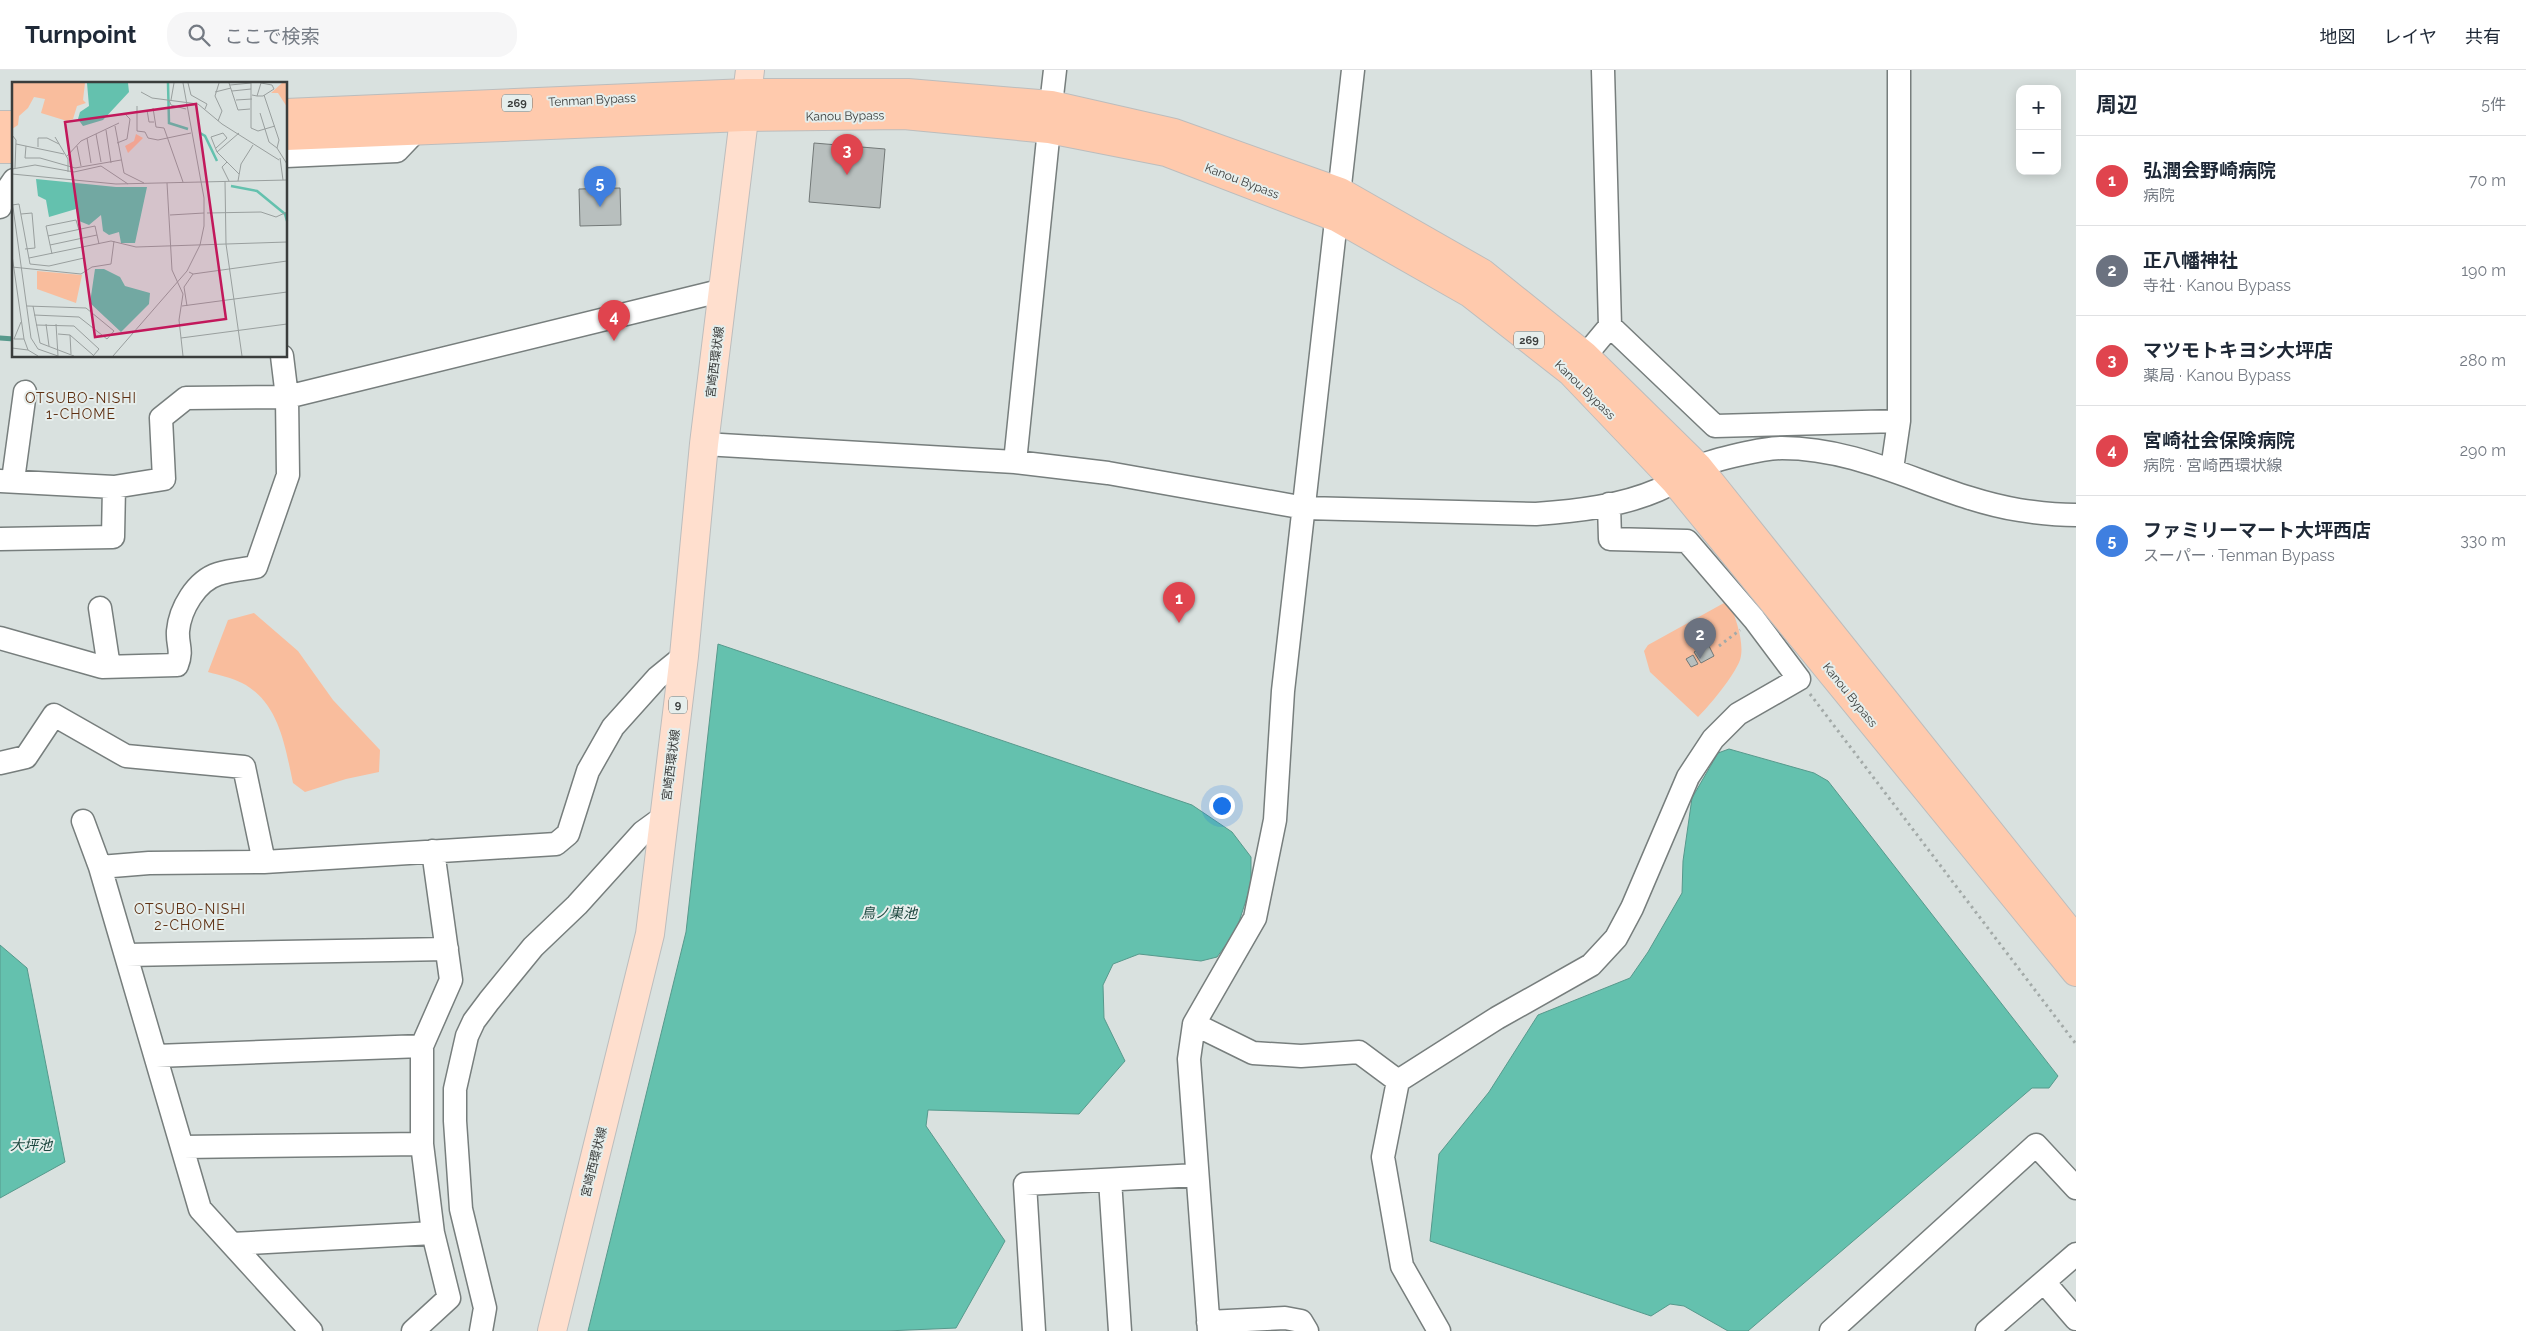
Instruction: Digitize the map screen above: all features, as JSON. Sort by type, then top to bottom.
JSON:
[{"type":"highway","name":"Kanou Bypass","points":[[747,93],[908,93],[1050,117],[1174,133],[1340,192],[1482,274],[1585,356],[1698,467],[2076,940]]},
{"type":"highway","name":"Tenman Bypass","points":[[288,113],[747,93]]},
{"type":"highway","name":"Tenman Bypass","points":[[288,136],[417,130],[747,93]]},
{"type":"highway","name":"Kanou Bypass","points":[[1050,117],[1166,152],[1338,218],[1470,293],[1571,372],[1674,480],[2076,972]]},
{"type":"main road","name":"宮崎西環状線","points":[[552,1331],[650,934],[684,656],[704,444],[747,93]]},
{"type":"street","points":[[1015,462],[1054,70]]},
{"type":"street","points":[[1307,1331],[1301,1321],[1285,1318],[1209,1326],[1189,1059],[1194,1024],[1256,918],[1275,820],[1283,691],[1338,218],[1353,70]]},
{"type":"street","points":[[1585,356],[1610,326],[1603,70]]},
{"type":"street","points":[[1892,469],[1899,421],[1899,70]]},
{"type":"street","points":[[288,156],[397,152],[417,130]]},
{"type":"street","points":[[0,207],[2,196],[12,183]]},
{"type":"street","points":[[25,392],[7,481],[114,487],[164,479],[161,418],[186,398],[287,397],[724,290]]},
{"type":"street","points":[[1610,326],[1715,426],[1899,421]]},
{"type":"street","points":[[0,638],[102,667],[177,665],[181,655],[178,631],[184,608],[197,588],[218,574],[256,567],[288,474],[287,397],[282,358]]},
{"type":"street","points":[[704,444],[1015,462],[1108,473],[1305,508],[1536,514],[1571,511],[1609,504],[1658,490],[1698,467],[1723,458],[1780,448],[1818,450],[1854,457],[1972,498],[2019,510],[2076,515]]},
{"type":"street","points":[[0,539],[113,537],[114,487]]},
{"type":"street","points":[[1439,1331],[1402,1266],[1383,1157],[1398,1081],[1498,1018],[1591,965],[1620,930],[1632,908],[1688,777],[1713,739],[1738,714],[1799,679],[1754,619],[1687,541],[1610,539],[1609,504]]},
{"type":"street","points":[[100,608],[109,667]]},
{"type":"street","points":[[100,867],[149,863],[264,862],[556,844],[568,834],[588,771],[614,727],[657,678],[684,656]]},
{"type":"street","points":[[0,763],[26,758],[54,715],[126,756],[244,766],[264,862]]},
{"type":"street","points":[[481,1331],[485,1308],[461,1209],[455,1112],[458,1073],[467,1036],[474,1021],[489,1001],[534,947],[577,905],[643,832],[665,816]]},
{"type":"street","points":[[83,821],[100,867],[127,955],[200,1209],[311,1331]]},
{"type":"street","points":[[413,1331],[450,1298],[433,1233],[422,1144],[422,1046],[451,980],[434,851]]},
{"type":"street","points":[[127,955],[447,949]]},
{"type":"street","points":[[1194,1024],[1253,1053],[1301,1056],[1359,1052],[1398,1081]]},
{"type":"street","points":[[156,1056],[422,1046]]},
{"type":"street","points":[[183,1147],[422,1144]]},
{"type":"street","points":[[1831,1331],[2036,1145],[2076,1188]]},
{"type":"street","points":[[1034,1331],[1025,1184],[1197,1176]]},
{"type":"street","points":[[1110,1180],[1120,1331]]},
{"type":"street","points":[[232,1244],[433,1233]]},
{"type":"street","points":[[1987,1331],[2076,1254]]},
{"type":"street","points":[[2044,1282],[2076,1319]]},
{"type":"path","points":[[1720,646],[1754,619]]},
{"type":"path","points":[[1799,679],[2076,1044]]},
{"type":"shaded area","points":[[1724,603],[1731,606],[1737,625],[1741,640],[1740,660],[1727,682],[1698,717],[1650,672],[1644,651],[1648,645]]},
{"type":"shaded area","points":[[254,613],[298,651],[333,700],[380,750],[379,772],[346,779],[305,792],[293,783],[283,740],[272,713],[264,701],[242,683],[208,672],[228,620]]},
{"type":"water","name":"鳥ノ巣池","points":[[718,644],[1192,805],[1232,832],[1251,857],[1251,885],[1236,931],[1217,957],[1201,961],[1139,954],[1113,964],[1103,985],[1104,1018],[1125,1061],[1079,1114],[928,1110],[926,1126],[1005,1241],[956,1328],[886,1331],[588,1331],[686,932]]},
{"type":"water","points":[[1729,749],[1814,773],[1828,781],[2058,1076],[2049,1088],[2032,1088],[1748,1331],[1728,1331],[1684,1306],[1670,1304],[1651,1316],[1430,1241],[1439,1154],[1489,1092],[1538,1015],[1630,978],[1648,952],[1682,893],[1683,861],[1692,798],[1718,753]]},
{"type":"water","name":"大坪池","points":[[0,945],[27,968],[65,1162],[0,1198]]},
{"type":"building","points":[[814,143],[885,149],[880,208],[809,202]]},
{"type":"building","points":[[620,188],[621,225],[580,226],[579,189]]},
{"type":"building","points":[[1708,644],[1714,656],[1701,663],[1694,652]]},
{"type":"building","points":[[1693,655],[1698,664],[1691,667],[1686,659]]},
{"type":"waterway","points":[[0,338],[12,339]]},
{"type":"place","name":"マツモトキヨシ大坪店","points":[[847,175]]},
{"type":"place","name":"ファミリーマート大坪西店","points":[[600,207]]},
{"type":"place","name":"宮崎社会保険病院","points":[[614,341]]},
{"type":"place","name":"弘潤会野崎病院","points":[[1179,623]]},
{"type":"place","name":"正八幡神社","points":[[1700,659]]},
{"type":"district","name":"OTSUBO-NISHI 1-CHOME","points":[[81,406]]},
{"type":"district","name":"OTSUBO-NISHI 2-CHOME","points":[[190,918]]}]
